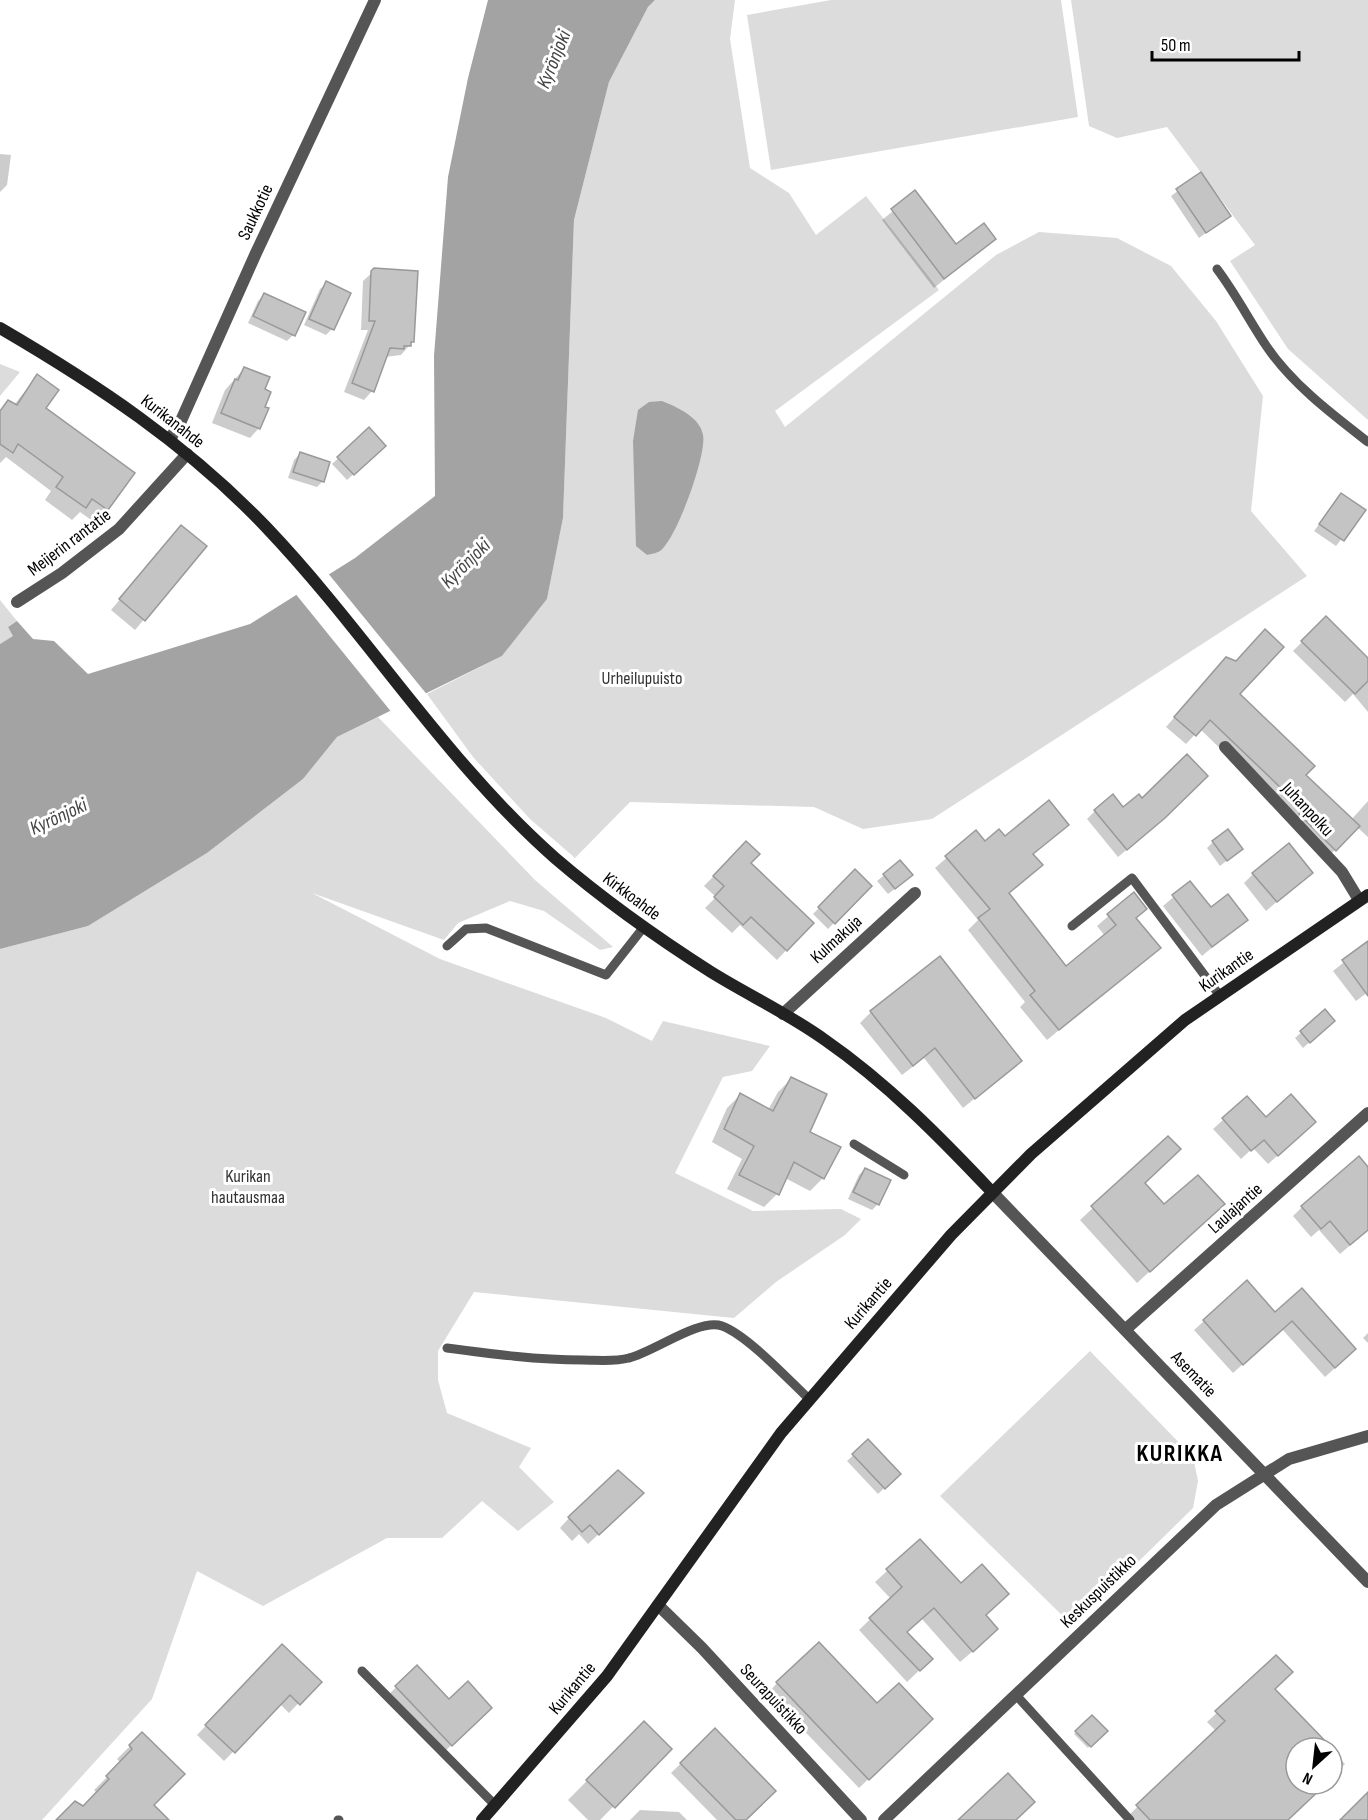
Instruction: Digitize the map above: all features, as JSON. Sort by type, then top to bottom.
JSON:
[{"type":"main road","name":"Kurikanahde","points":[[0,328],[112,396],[170,439],[265,526],[304,569]]},
{"type":"main road","name":"Kirkkoahde","points":[[304,569],[482,786],[523,829],[643,928],[821,1037],[861,1065],[909,1107],[992,1192]]},
{"type":"main road","name":"Kurikantie","points":[[482,1820],[607,1676],[781,1433],[951,1235],[992,1192],[1136,1061],[1220,996],[1364,898]]},
{"type":"street","name":"Saukkotie","points":[[170,439],[180,423],[256,253],[375,0]]},
{"type":"street","name":"Meijerin rantatie","points":[[17,602],[62,573],[119,529],[187,454]]},
{"type":"street","name":"Juhanpolku","points":[[1225,747],[1364,898]]},
{"type":"street","name":"Kulmakuja","points":[[783,1014],[915,893]]},
{"type":"street","name":"Laulajantie","points":[[1126,1329],[1368,1113]]},
{"type":"street","name":"Asematie","points":[[992,1192],[1368,1582]]},
{"type":"street","name":"Keskuspuistikko","points":[[884,1820],[1216,1505],[1289,1459],[1368,1437]]},
{"type":"street","name":"Seurapuistikko","points":[[658,1605],[702,1648],[861,1820]]},
{"type":"lane","points":[[1217,269],[1240,299],[1268,348],[1290,375],[1368,442]]},
{"type":"lane","points":[[1072,926],[1132,878],[1220,996]]},
{"type":"lane","points":[[447,946],[466,929],[486,928],[606,975],[643,928]]},
{"type":"lane","points":[[854,1144],[904,1175]]},
{"type":"lane","points":[[447,1348],[513,1357],[609,1360],[628,1358],[658,1348],[704,1325],[721,1326],[739,1336],[809,1399]]},
{"type":"lane","points":[[363,1671],[495,1805]]},
{"type":"lane","points":[[1016,1695],[1130,1820]]},
{"type":"green space","name":"Urheilupuisto","points":[[655,0],[735,0],[730,39],[750,168],[789,193],[816,235],[866,196],[939,290],[775,411],[785,427],[996,255],[1039,232],[1117,238],[1171,266],[1216,321],[1263,396],[1251,511],[1307,576],[932,819],[863,829],[814,807],[630,802],[575,858],[530,819],[473,757],[427,694],[502,656],[547,599],[563,518],[574,220],[609,82],[648,7]]},
{"type":"green space","points":[[831,0],[1061,0],[1078,117],[771,170],[747,15]]},
{"type":"green space","points":[[1071,0],[1368,0],[1368,420],[1288,349],[1230,261],[1255,245],[1167,127],[1117,138],[1089,126]]},
{"type":"green space","points":[[0,364],[20,372],[0,396]]},
{"type":"green space","points":[[0,600],[17,621],[8,627],[14,636],[0,644]]},
{"type":"green space","name":"Kurikan hautausmaa","points":[[378,717],[535,880],[613,947],[600,950],[544,911],[510,901],[458,923],[444,940],[312,893],[440,959],[606,1018],[652,1041],[663,1021],[770,1046],[752,1071],[723,1077],[675,1173],[753,1211],[841,1209],[861,1219],[845,1235],[776,1282],[734,1318],[474,1292],[438,1351],[438,1380],[447,1413],[531,1448],[519,1467],[554,1502],[518,1531],[482,1501],[442,1538],[387,1538],[263,1606],[197,1571],[152,1699],[42,1820],[0,1820],[0,949],[88,926],[207,853],[303,779],[337,737]]},
{"type":"green space","points":[[1090,1351],[1193,1457],[1198,1481],[1193,1508],[1073,1626],[940,1496]]},
{"type":"water","name":"Kyrönjoki","points":[[488,0],[655,0],[648,7],[609,82],[574,220],[563,518],[547,599],[502,656],[337,737],[303,779],[207,853],[88,926],[0,949],[0,644],[13,636],[8,627],[17,621],[33,639],[54,641],[88,674],[250,624],[355,558],[435,496],[434,356],[448,177],[468,78]]},
{"type":"water","points":[[662,401],[693,418],[701,429],[703,445],[689,496],[674,531],[660,551],[647,555],[636,546],[633,441],[638,410],[649,402]]},
{"type":"pier","points":[[327,572],[429,697],[393,714],[294,592]]},
{"type":"building","points":[[1201,172],[1231,216],[1206,233],[1176,189]]},
{"type":"building","points":[[915,190],[956,244],[984,223],[996,239],[944,279],[891,209]]},
{"type":"building","points":[[374,268],[418,271],[414,342],[411,342],[411,346],[404,346],[404,349],[390,348],[374,392],[352,383],[375,321],[369,321],[371,271]]},
{"type":"building","points":[[326,281],[351,293],[334,330],[309,319]]},
{"type":"building","points":[[264,293],[306,312],[295,336],[253,316]]},
{"type":"building","points":[[244,367],[270,377],[265,389],[271,392],[265,407],[269,408],[260,429],[221,413],[235,379],[238,380]]},
{"type":"building","points":[[37,374],[59,390],[46,408],[135,473],[108,510],[92,499],[86,508],[56,487],[63,477],[18,444],[13,453],[0,444],[0,411],[8,400],[17,405]]},
{"type":"building","points":[[369,427],[386,446],[354,475],[337,457]]},
{"type":"building","points":[[300,452],[330,462],[324,482],[293,472]]},
{"type":"building","points":[[1341,493],[1366,510],[1344,541],[1319,524]]},
{"type":"building","points":[[181,525],[207,546],[145,621],[119,599]]},
{"type":"building","points":[[1326,616],[1368,658],[1368,681],[1355,694],[1301,641]]},
{"type":"building","points":[[1265,629],[1284,647],[1240,694],[1315,766],[1306,775],[1360,826],[1336,851],[1299,814],[1303,809],[1210,720],[1196,736],[1174,717],[1226,657],[1236,661]]},
{"type":"building","points":[[1187,754],[1208,776],[1165,818],[1127,850],[1094,810],[1113,794],[1123,807],[1139,794],[1142,798]]},
{"type":"building","points":[[1049,800],[1069,825],[1033,854],[1043,865],[1009,893],[1066,966],[1116,925],[1107,914],[1134,892],[1147,909],[1136,918],[1161,948],[1059,1030],[1030,995],[1035,991],[978,918],[990,909],[945,856],[976,830],[985,841],[999,829],[1005,836]]},
{"type":"building","points":[[1228,829],[1243,849],[1227,861],[1212,841]]},
{"type":"building","points":[[746,841],[760,854],[751,863],[814,923],[787,951],[751,917],[743,925],[714,897],[724,886],[713,876]]},
{"type":"building","points":[[1289,843],[1313,873],[1277,902],[1252,873]]},
{"type":"building","points":[[900,860],[913,875],[895,889],[883,874]]},
{"type":"building","points":[[855,869],[872,886],[835,924],[818,907]]},
{"type":"building","points":[[1190,881],[1211,907],[1228,894],[1248,920],[1212,947],[1172,895]]},
{"type":"building","points":[[1368,941],[1368,996],[1342,960]]},
{"type":"building","points":[[940,956],[1022,1061],[975,1099],[935,1048],[913,1066],[870,1011]]},
{"type":"building","points":[[1325,1009],[1335,1021],[1310,1043],[1300,1031]]},
{"type":"building","points":[[791,1077],[827,1094],[810,1132],[841,1147],[824,1179],[794,1162],[779,1195],[739,1175],[754,1146],[724,1129],[740,1093],[773,1111]]},
{"type":"building","points":[[1291,1094],[1316,1122],[1278,1156],[1264,1140],[1251,1151],[1222,1118],[1247,1096],[1266,1117]]},
{"type":"building","points":[[1168,1136],[1181,1149],[1145,1183],[1164,1204],[1198,1175],[1225,1204],[1150,1272],[1091,1206]]},
{"type":"building","points":[[1359,1156],[1368,1167],[1368,1230],[1350,1245],[1330,1221],[1321,1229],[1301,1206]]},
{"type":"building","points":[[865,1168],[891,1180],[879,1205],[853,1192]]},
{"type":"building","points":[[1247,1280],[1275,1312],[1302,1288],[1356,1349],[1335,1368],[1292,1321],[1243,1365],[1203,1320]]},
{"type":"building","points":[[868,1439],[901,1474],[885,1489],[852,1454]]},
{"type":"building","points":[[618,1470],[644,1493],[599,1535],[590,1525],[582,1532],[568,1517]]},
{"type":"building","points":[[920,1539],[961,1583],[982,1564],[1009,1594],[986,1615],[998,1629],[973,1652],[934,1608],[907,1632],[933,1659],[920,1671],[869,1618],[902,1587],[886,1569]]},
{"type":"building","points":[[819,1642],[877,1703],[899,1683],[933,1719],[869,1780],[776,1682]]},
{"type":"building","points":[[282,1644],[322,1682],[300,1705],[290,1695],[235,1753],[205,1725]]},
{"type":"building","points":[[1276,1655],[1293,1672],[1275,1689],[1320,1736],[1284,1736],[1284,1796],[1313,1796],[1288,1820],[1150,1820],[1136,1805],[1225,1721],[1215,1711]]},
{"type":"building","points":[[417,1665],[449,1699],[468,1681],[492,1708],[452,1746],[395,1686]]},
{"type":"building","points":[[1092,1715],[1108,1731],[1091,1747],[1075,1731]]},
{"type":"building","points":[[644,1721],[672,1749],[615,1808],[586,1780]]},
{"type":"building","points":[[715,1728],[776,1791],[746,1820],[736,1820],[680,1763]]},
{"type":"building","points":[[142,1732],[185,1774],[154,1805],[169,1820],[56,1820],[75,1801],[83,1806],[109,1779],[106,1776],[132,1749],[129,1745]]},
{"type":"building","points":[[1008,1773],[1035,1802],[1016,1820],[958,1820]]},
{"type":"building","points":[[1368,1792],[1368,1820],[1340,1820]]},
{"type":"district","name":"KURIKKA","points":[[1180,1453]]}]
